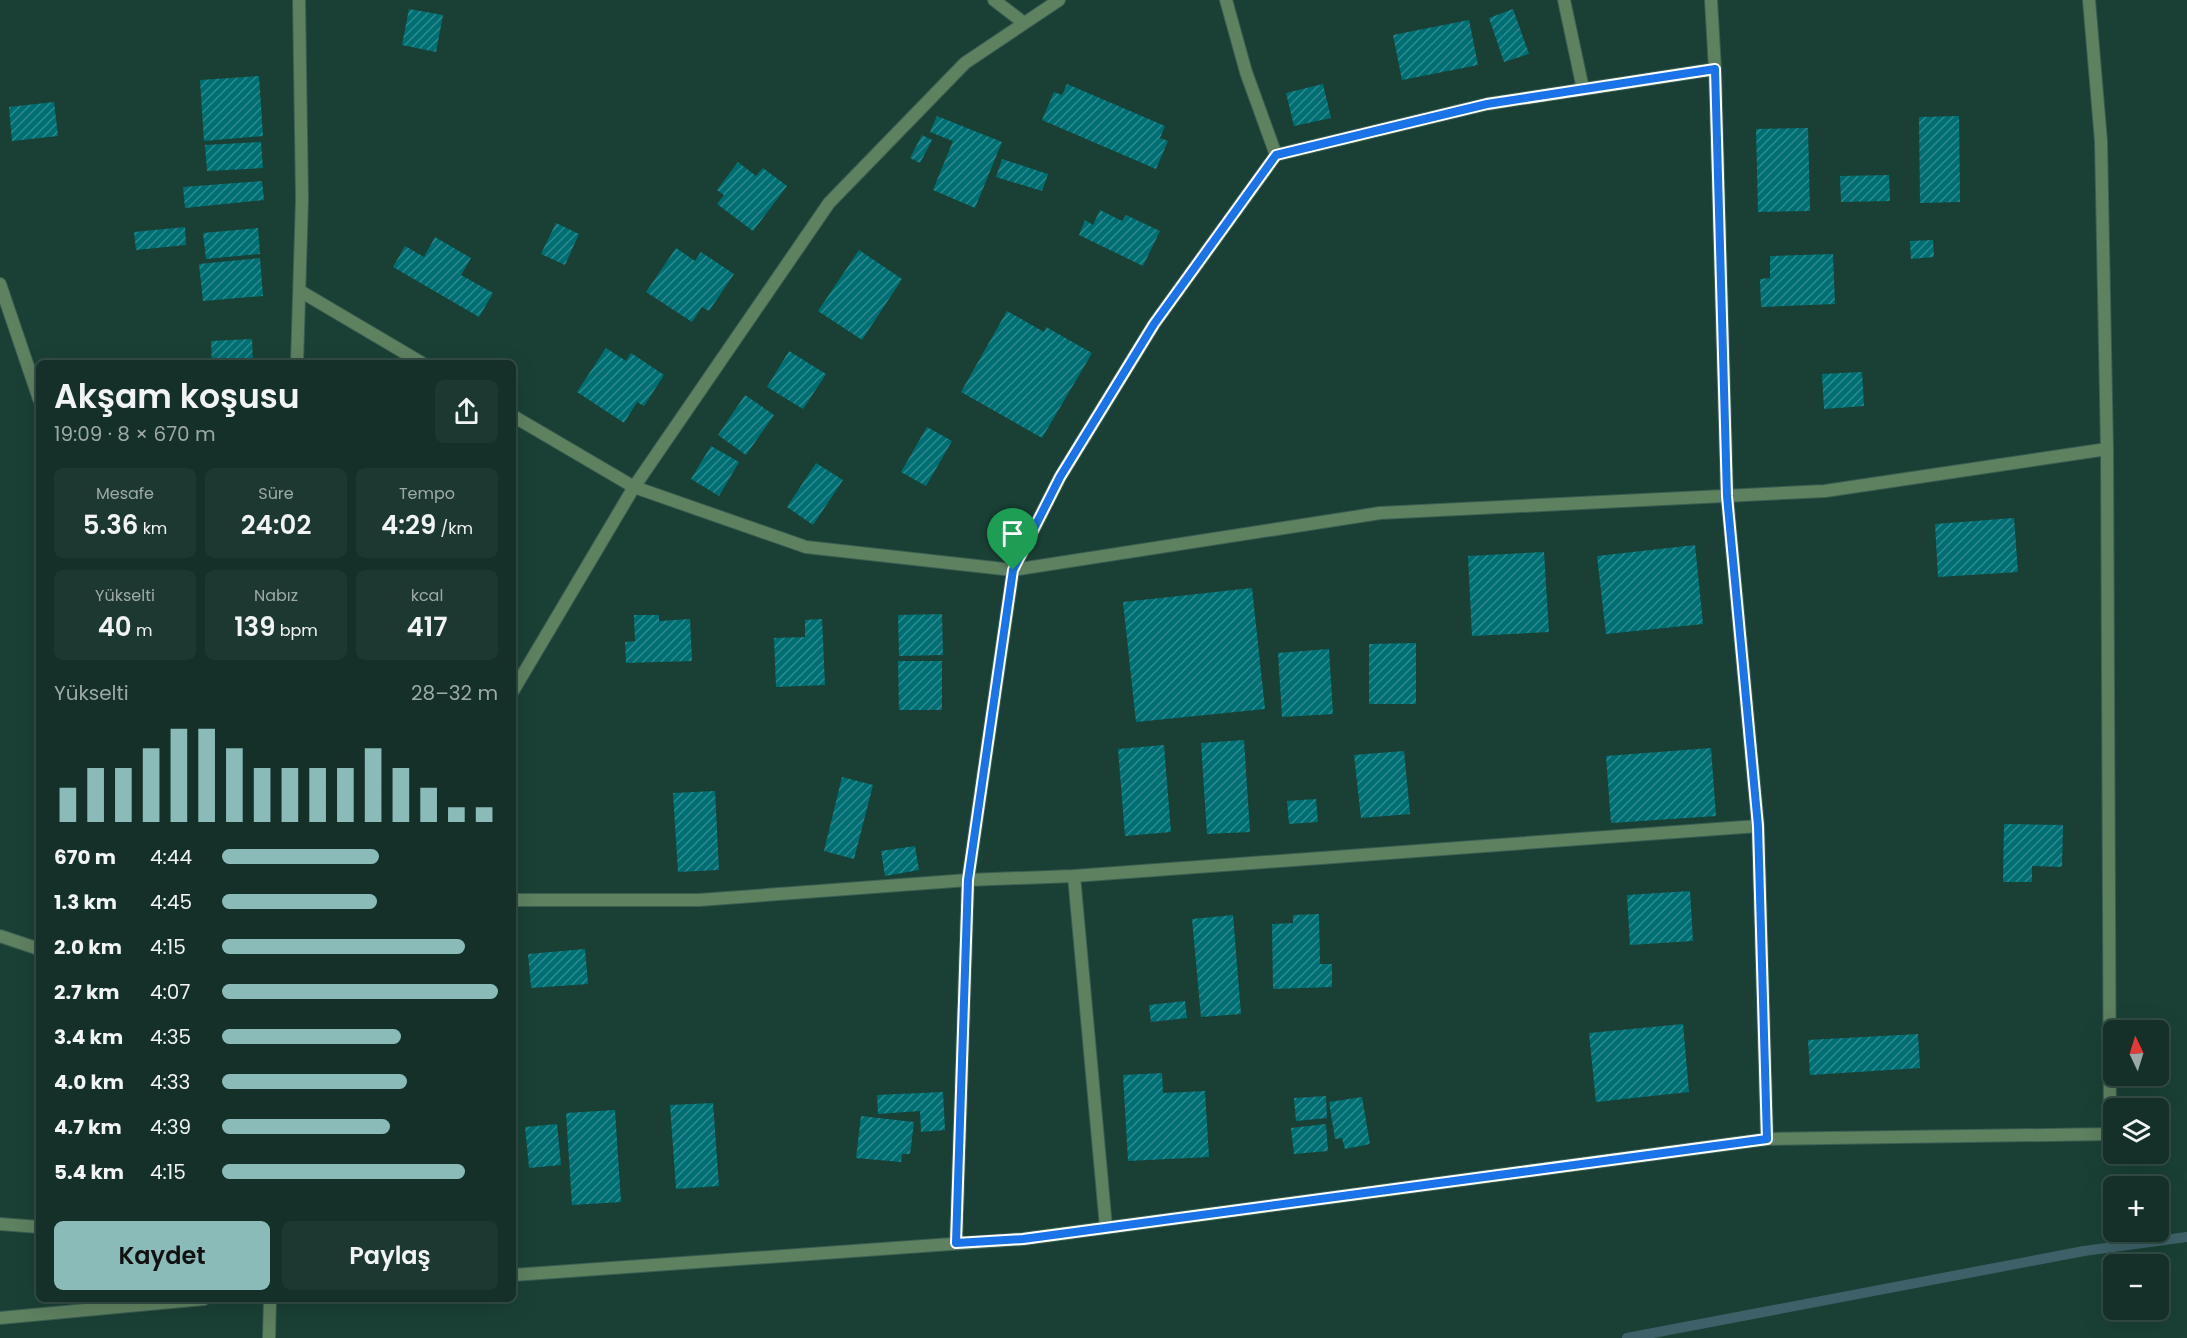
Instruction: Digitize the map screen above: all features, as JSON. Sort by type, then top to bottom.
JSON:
[{"type":"street","points":[[297,360],[302,199],[299,0]]},
{"type":"street","points":[[994,0],[1024,23]]},
{"type":"street","points":[[516,686],[634,487],[829,203],[965,63],[1059,0]]},
{"type":"street","points":[[1226,0],[1246,72],[1276,155]]},
{"type":"street","points":[[1564,0],[1583,89]]},
{"type":"street","points":[[1711,0],[1727,496],[1758,826],[1767,1139]]},
{"type":"street","points":[[516,1275],[1023,1239],[1767,1139],[2110,1134],[2107,449],[2101,141],[2089,0]]},
{"type":"street","points":[[956,1243],[968,880],[1013,570],[1060,477],[1154,324],[1276,155],[1487,104],[1715,69]]},
{"type":"street","points":[[0,284],[36,390]]},
{"type":"street","points":[[300,291],[417,360]]},
{"type":"street","points":[[516,418],[634,487],[806,547],[1013,570],[1380,513],[1825,491],[2107,449]]},
{"type":"street","points":[[516,900],[699,900],[968,880],[1074,876],[1758,826]]},
{"type":"street","points":[[1074,876],[1106,1227]]},
{"type":"street","points":[[0,936],[36,948]]},
{"type":"street","points":[[0,1224],[36,1227]]},
{"type":"street","points":[[0,1318],[172,1302]]},
{"type":"street","points":[[269,1338],[270,1302]]},
{"type":"building","points":[[409,9],[443,15],[436,52],[402,45]]},
{"type":"building","points":[[1513,9],[1529,54],[1504,62],[1489,18]]},
{"type":"building","points":[[1469,20],[1478,65],[1402,80],[1393,35]]},
{"type":"building","points":[[259,76],[263,136],[204,141],[200,80]]},
{"type":"building","points":[[1067,84],[1165,126],[1160,138],[1168,141],[1156,169],[1042,120],[1054,92],[1062,95]]},
{"type":"building","points":[[1323,84],[1331,118],[1294,126],[1286,93]]},
{"type":"building","points":[[54,102],[58,136],[12,141],[9,107]]},
{"type":"building","points":[[937,116],[1002,142],[975,208],[933,190],[953,141],[930,132]]},
{"type":"building","points":[[1959,116],[1960,202],[1920,203],[1919,117]]},
{"type":"building","points":[[1808,128],[1810,211],[1758,212],[1756,129]]},
{"type":"building","points":[[922,135],[932,140],[920,163],[910,158]]},
{"type":"building","points":[[261,142],[263,168],[207,171],[205,145]]},
{"type":"building","points":[[1002,159],[1048,174],[1042,191],[996,177]]},
{"type":"building","points":[[738,162],[756,176],[763,168],[787,186],[753,231],[717,204],[724,195],[717,190]]},
{"type":"building","points":[[1889,175],[1890,201],[1841,202],[1840,176]]},
{"type":"building","points":[[262,181],[264,200],[185,208],[183,187]]},
{"type":"building","points":[[1100,210],[1122,221],[1126,215],[1160,231],[1143,266],[1079,235],[1085,220],[1093,225]]},
{"type":"building","points":[[556,223],[579,234],[565,265],[541,254]]},
{"type":"building","points":[[185,227],[186,245],[136,250],[134,232]]},
{"type":"building","points":[[258,228],[260,254],[206,259],[203,233]]},
{"type":"building","points":[[435,237],[471,258],[461,275],[493,293],[479,317],[393,267],[405,246],[424,257]]},
{"type":"building","points":[[1933,240],[1934,257],[1911,259],[1910,241]]},
{"type":"building","points":[[676,248],[695,261],[701,252],[734,274],[709,311],[702,307],[692,322],[646,292]]},
{"type":"building","points":[[859,250],[902,279],[862,340],[818,311]]},
{"type":"building","points":[[1833,254],[1835,304],[1761,307],[1760,279],[1770,278],[1770,256]]},
{"type":"building","points":[[260,258],[263,296],[203,301],[199,264]]},
{"type":"building","points":[[1007,311],[1044,332],[1046,327],[1092,353],[1042,438],[961,392]]},
{"type":"building","points":[[252,339],[253,360],[212,360],[211,341]]},
{"type":"building","points":[[606,348],[626,361],[631,353],[664,375],[644,406],[637,402],[624,423],[577,392]]},
{"type":"building","points":[[789,351],[826,374],[803,409],[767,387]]},
{"type":"building","points":[[1862,372],[1864,406],[1824,409],[1822,374]]},
{"type":"building","points":[[745,395],[774,415],[746,455],[718,435]]},
{"type":"building","points":[[927,427],[952,441],[926,486],[901,472]]},
{"type":"building","points":[[711,446],[739,462],[719,496],[691,479]]},
{"type":"building","points":[[816,463],[843,480],[813,525],[787,507]]},
{"type":"building","points":[[2014,518],[2018,572],[1938,577],[1935,524]]},
{"type":"building","points":[[1695,545],[1703,624],[1606,634],[1597,556]]},
{"type":"building","points":[[1544,552],[1549,632],[1472,636],[1468,556]]},
{"type":"building","points":[[1252,588],[1265,709],[1136,722],[1123,602]]},
{"type":"building","points":[[942,614],[943,655],[899,656],[898,615]]},
{"type":"building","points":[[634,615],[659,615],[659,621],[690,619],[692,661],[626,663],[625,642],[635,641]]},
{"type":"building","points":[[822,619],[825,685],[776,687],[774,638],[805,637],[805,620]]},
{"type":"building","points":[[1416,643],[1416,704],[1369,704],[1369,644]]},
{"type":"building","points":[[1329,649],[1333,714],[1282,717],[1278,653]]},
{"type":"building","points":[[898,661],[942,661],[942,710],[899,710]]},
{"type":"building","points":[[1244,740],[1250,832],[1207,834],[1201,743]]},
{"type":"building","points":[[1164,745],[1171,832],[1125,836],[1118,749]]},
{"type":"building","points":[[1711,748],[1716,816],[1611,823],[1606,756]]},
{"type":"building","points":[[1404,751],[1410,814],[1361,818],[1354,755]]},
{"type":"building","points":[[842,777],[873,785],[854,859],[824,851]]},
{"type":"building","points":[[715,791],[719,870],[678,872],[673,793]]},
{"type":"building","points":[[1316,799],[1318,822],[1289,824],[1287,801]]},
{"type":"building","points":[[2004,824],[2063,825],[2062,867],[2032,866],[2032,882],[2003,882]]},
{"type":"building","points":[[915,846],[919,870],[885,876],[881,851]]},
{"type":"building","points":[[1690,891],[1693,941],[1630,945],[1627,895]]},
{"type":"building","points":[[1319,914],[1320,964],[1332,964],[1332,987],[1273,989],[1272,924],[1293,923],[1293,915]]},
{"type":"building","points":[[1233,915],[1241,1014],[1201,1017],[1192,919]]},
{"type":"building","points":[[585,949],[588,984],[531,988],[528,954]]},
{"type":"building","points":[[1185,1001],[1187,1018],[1151,1022],[1149,1005]]},
{"type":"building","points":[[1683,1024],[1689,1092],[1596,1102],[1589,1033]]},
{"type":"building","points":[[1918,1034],[1920,1068],[1810,1075],[1808,1040]]},
{"type":"building","points":[[1162,1073],[1163,1093],[1205,1091],[1209,1157],[1128,1161],[1123,1075]]},
{"type":"building","points":[[943,1092],[945,1130],[921,1132],[920,1111],[878,1114],[877,1095]]},
{"type":"building","points":[[1326,1096],[1327,1118],[1296,1121],[1294,1098]]},
{"type":"building","points":[[1362,1097],[1370,1144],[1345,1149],[1342,1138],[1335,1139],[1329,1102]]},
{"type":"building","points":[[713,1103],[719,1186],[676,1189],[670,1105]]},
{"type":"building","points":[[615,1110],[621,1202],[572,1205],[566,1113]]},
{"type":"building","points":[[861,1116],[914,1122],[910,1154],[902,1154],[901,1162],[856,1158]]},
{"type":"building","points":[[557,1124],[561,1165],[529,1168],[525,1127]]},
{"type":"building","points":[[1326,1124],[1328,1151],[1294,1154],[1291,1128]]},
{"type":"waterway","points":[[1627,1338],[2084,1251],[2187,1237]]},
{"type":"route","points":[[1715,69],[1727,496],[1758,826],[1767,1139],[1023,1239],[956,1243],[968,880],[1013,570],[1060,477],[1154,324],[1276,155],[1487,104],[1715,69]]}]
